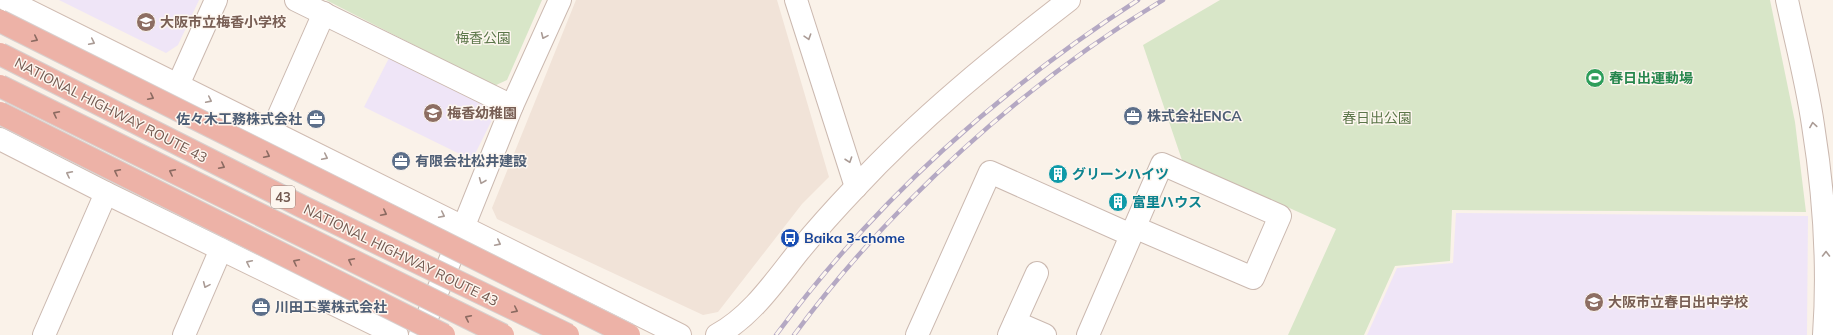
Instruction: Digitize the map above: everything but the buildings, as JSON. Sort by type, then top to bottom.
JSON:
[{"type":"highway","points":[[0,21],[629,335]]},
{"type":"highway","name":"NATIONAL HIGHWAY ROUTE 43","points":[[0,54],[303,207],[568,335]]},
{"type":"highway","name":"NATIONAL HIGHWAY ROUTE 43","points":[[0,86],[503,335]]},
{"type":"highway","points":[[0,113],[444,335]]},
{"type":"street","points":[[7,0],[680,335]]},
{"type":"street","points":[[178,85],[216,0]]},
{"type":"street","points":[[296,0],[512,106]]},
{"type":"street","points":[[420,335],[512,106],[560,0]]},
{"type":"street","points":[[796,0],[856,187]]},
{"type":"street","points":[[718,335],[735,324],[755,306],[816,231],[856,187],[964,84],[1069,0]]},
{"type":"street","points":[[1787,0],[1813,125],[1821,193],[1826,243],[1826,307],[1824,335]]},
{"type":"street","points":[[272,131],[324,13]]},
{"type":"street","points":[[0,139],[106,193],[397,335]]},
{"type":"street","points":[[917,335],[990,172],[1133,231],[1253,278],[1280,216],[1162,164],[1133,231],[1088,335]]},
{"type":"street","points":[[44,335],[106,193]]},
{"type":"street","points":[[184,335],[221,249]]},
{"type":"street","points":[[1037,273],[1012,328],[1045,335]]},
{"type":"street","points":[[596,335],[612,300]]},
{"type":"shaded area","name":"大阪市立梅香小学校","points":[[59,0],[199,0],[178,45],[166,53]]},
{"type":"shaded area","points":[[576,0],[777,0],[829,177],[802,204],[718,312],[703,315],[497,219],[492,208]]},
{"type":"shaded area","name":"梅香幼稚園","points":[[389,58],[487,107],[493,118],[472,160],[364,107]]},
{"type":"shaded area","name":"大阪市立春日出中学校","points":[[1456,213],[1808,216],[1807,335],[1367,335],[1397,268],[1453,263]]},
{"type":"green space","name":"梅香公園","points":[[326,0],[542,0],[507,80],[494,86]]},
{"type":"green space","name":"春日出公園","points":[[1220,0],[1770,0],[1795,122],[1806,212],[1452,210],[1450,261],[1395,266],[1364,335],[1288,335],[1336,229],[1285,206],[1185,169],[1143,45]]},
{"type":"railway","points":[[776,335],[814,286],[854,239],[897,194],[942,151],[1037,71],[1087,34],[1138,0]]},
{"type":"railway","points":[[794,335],[831,287],[872,240],[916,194],[962,150],[1060,69],[1111,33],[1163,0]]},
{"type":"place","name":"大阪市立梅香小学校","points":[[146,22]]},
{"type":"place","name":"春日出運動場","points":[[1595,78]]},
{"type":"place","name":"梅香幼稚園","points":[[433,113]]},
{"type":"place","name":"株式会社ENCA","points":[[1133,116]]},
{"type":"place","name":"佐々木工務株式会社","points":[[316,119]]},
{"type":"place","name":"有限会社松井建設","points":[[401,161]]},
{"type":"place","name":"グリーンハイツ","points":[[1058,174]]},
{"type":"place","name":"富里ハウス","points":[[1118,202]]},
{"type":"place","name":"Baika 3-chome","points":[[790,238]]},
{"type":"place","name":"大阪市立春日出中学校","points":[[1594,302]]},
{"type":"place","name":"川田工業株式会社","points":[[261,307]]}]
